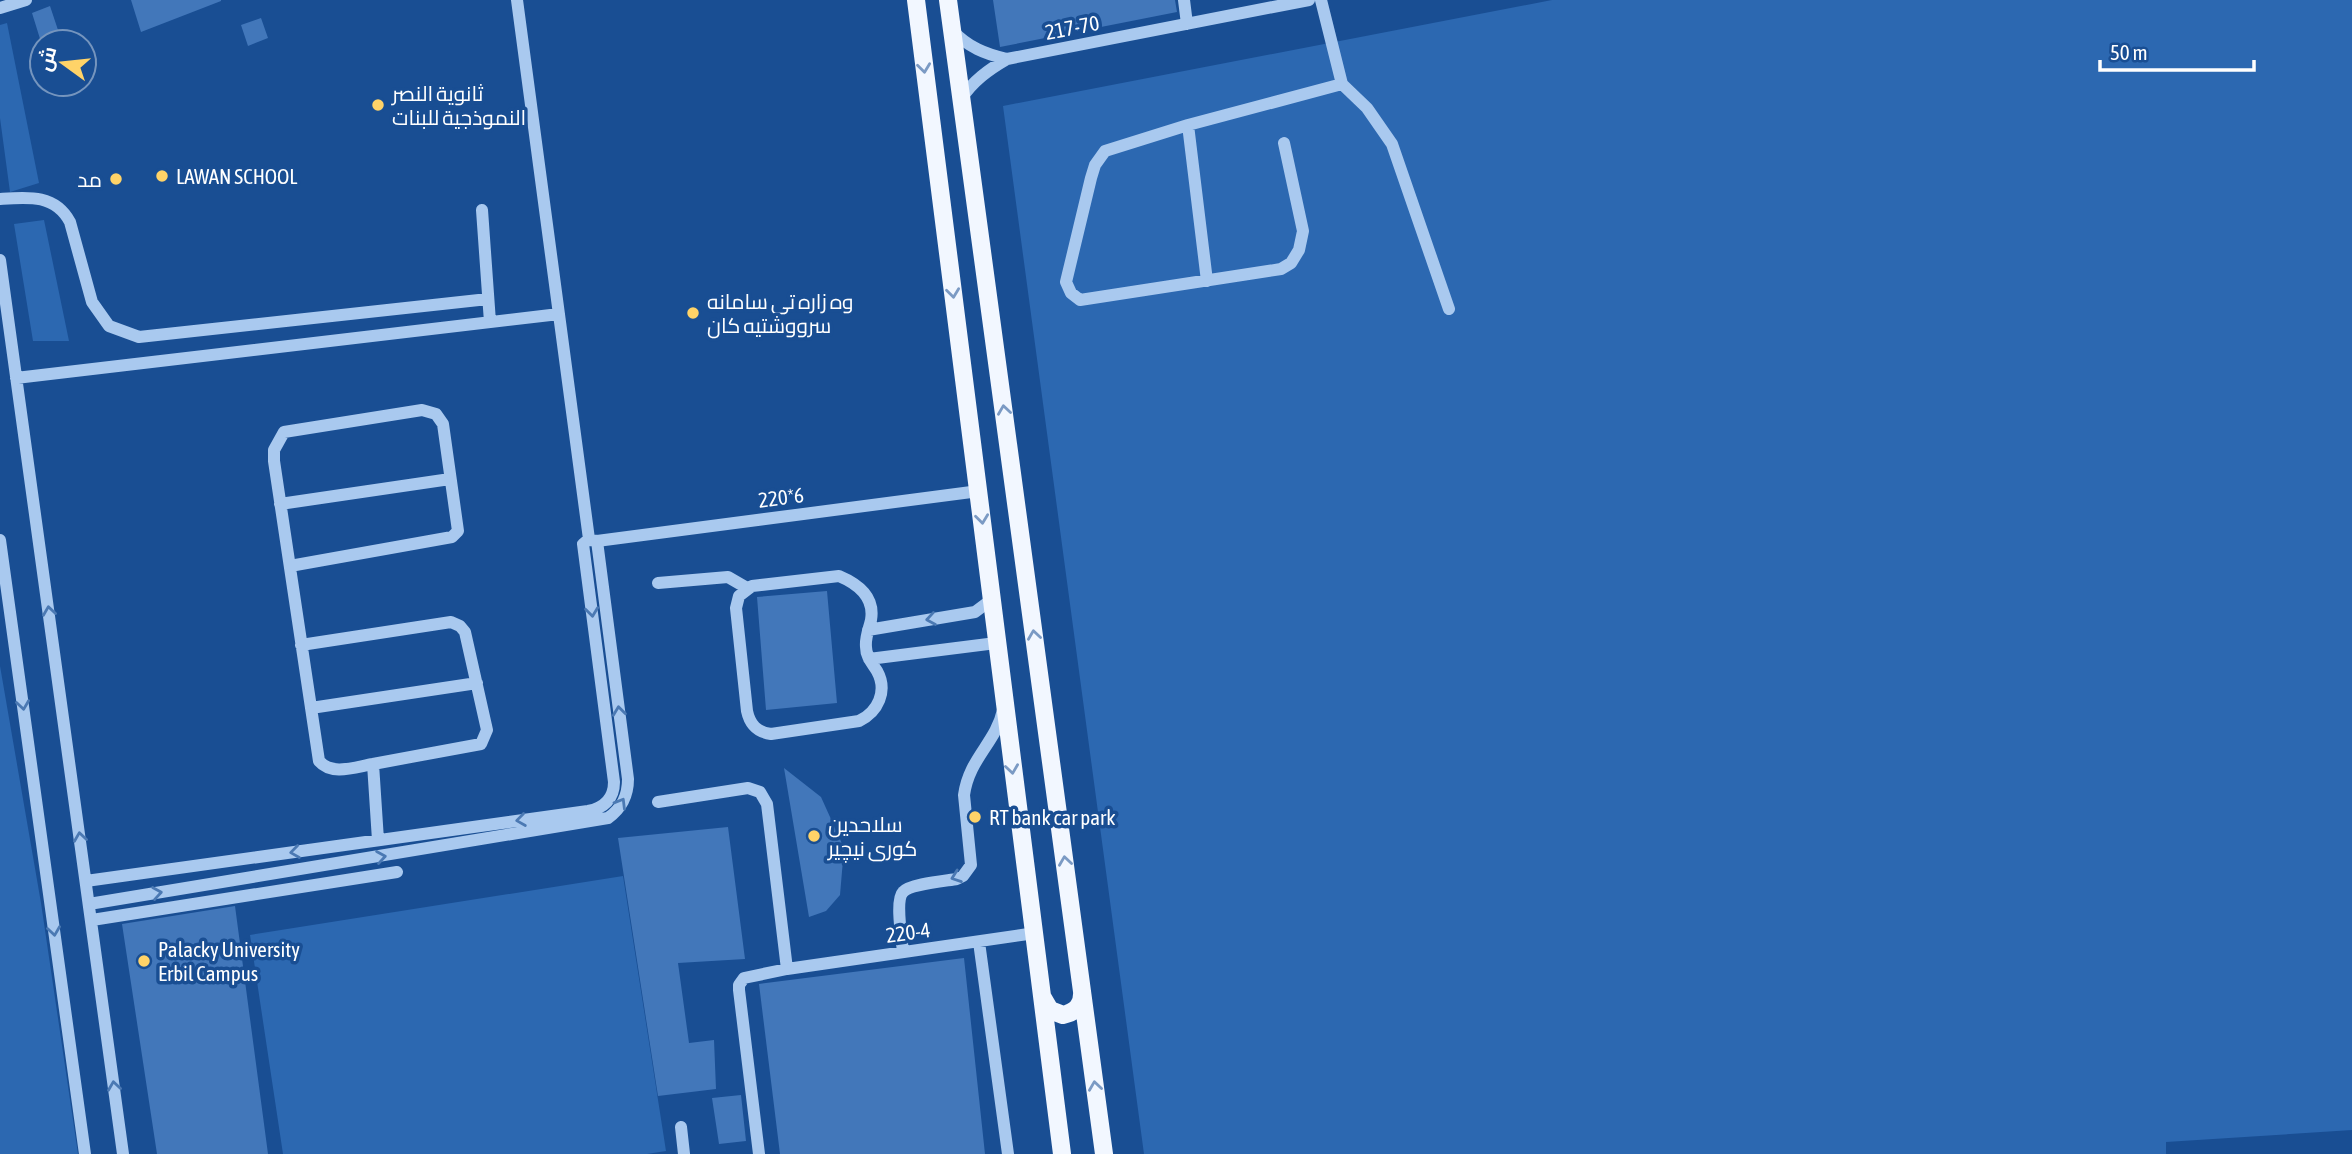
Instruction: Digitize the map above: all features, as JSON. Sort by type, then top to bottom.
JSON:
[{"type":"main road","points":[[916,0],[1062,1154]]},
{"type":"main road","points":[[948,0],[1104,1154]]},
{"type":"main road","points":[[1043,998],[1045,1005],[1056,1014],[1070,1014],[1080,1004],[1082,990]]},
{"type":"street","points":[[0,8],[26,0]]},
{"type":"street","points":[[89,904],[608,818],[618,810],[624,799],[628,779],[590,541],[517,0]]},
{"type":"street","points":[[1184,0],[1187,24]]},
{"type":"street","name":"217-70","points":[[961,99],[970,85],[1007,59],[1309,0]]},
{"type":"street","points":[[1321,0],[1342,84],[1367,108],[1392,144],[1448,309]]},
{"type":"street","name":"217-70","points":[[952,31],[963,43],[1007,59]]},
{"type":"street","points":[[1284,143],[1303,230],[1299,250],[1291,263],[1281,269],[1080,300],[1071,293],[1066,282],[1091,178],[1105,151],[1188,125],[1342,84]]},
{"type":"street","points":[[1188,125],[1207,281]]},
{"type":"street","points":[[0,199],[27,197],[48,200],[65,213],[92,302],[109,327],[139,337],[488,299]]},
{"type":"street","points":[[482,210],[490,322]]},
{"type":"street","points":[[0,260],[124,1154]]},
{"type":"street","points":[[16,378],[559,314]]},
{"type":"street","points":[[290,566],[452,537],[458,531],[443,425],[436,414],[422,410],[284,432],[274,450],[280,504],[318,761],[325,768],[341,770],[481,744],[487,730],[465,632],[460,626],[451,622],[302,645]]},
{"type":"street","points":[[280,504],[450,479]]},
{"type":"street","name":"220*6","points":[[590,541],[979,491]]},
{"type":"street","points":[[0,541],[85,1154]]},
{"type":"street","points":[[86,881],[594,810],[605,804],[611,797],[614,782],[590,541]]},
{"type":"street","points":[[839,576],[860,586],[866,595],[872,614],[868,630],[865,645],[878,674],[881,690],[878,705],[867,717],[859,721],[771,734],[758,730],[749,719],[747,711],[736,608],[738,596],[747,588],[839,576]]},
{"type":"street","points":[[658,583],[728,577],[747,588]]},
{"type":"street","points":[[868,630],[975,612],[992,600]]},
{"type":"street","points":[[869,659],[996,643]]},
{"type":"street","points":[[311,708],[477,683]]},
{"type":"street","points":[[903,953],[899,901],[902,892],[963,876],[971,865],[965,784],[973,763],[997,729],[1004,706]]},
{"type":"street","points":[[373,764],[378,840]]},
{"type":"street","points":[[657,802],[748,788],[760,792],[767,804],[787,969]]},
{"type":"street","points":[[92,920],[397,872]]},
{"type":"street","name":"220-4","points":[[759,1154],[739,985],[744,978],[787,969],[1035,933]]},
{"type":"street","points":[[979,942],[1008,1154]]},
{"type":"street","points":[[681,1127],[684,1154]]},
{"type":"shaded area","points":[[1552,0],[2352,0],[2352,1130],[2166,1142],[2166,1154],[1144,1154],[1003,106]]},
{"type":"shaded area","points":[[7,23],[39,183],[10,192],[0,118],[0,25]]},
{"type":"shaded area","points":[[44,220],[69,341],[33,341],[14,224]]},
{"type":"shaded area","points":[[0,666],[41,903],[78,1154],[0,1154]]},
{"type":"shaded area","points":[[623,876],[666,1151],[647,1154],[283,1154],[250,935]]},
{"type":"building","points":[[131,0],[221,0],[221,1],[141,32]]},
{"type":"building","points":[[993,0],[1175,0],[1177,12],[1000,47]]},
{"type":"building","points":[[50,6],[57,28],[37,28],[32,13]]},
{"type":"building","points":[[261,18],[268,38],[248,46],[241,25]]},
{"type":"building","points":[[827,591],[837,703],[766,710],[757,597]]},
{"type":"building","points":[[784,768],[821,797],[844,848],[840,895],[826,911],[809,917]]},
{"type":"building","points":[[728,827],[745,959],[678,963],[689,1043],[714,1040],[716,1089],[658,1096],[618,838]]},
{"type":"building","points":[[235,906],[268,1154],[157,1154],[122,924]]},
{"type":"building","points":[[964,958],[985,1154],[780,1154],[759,984]]},
{"type":"building","points":[[741,1095],[746,1141],[719,1144],[712,1098]]},
{"type":"place","name":"ثانوية النصر النموذجية للبنات","points":[[378,105]]},
{"type":"place","name":"LAWAN SCHOOL","points":[[162,176]]},
{"type":"place","name":"مد","points":[[116,179]]},
{"type":"place","name":"وه زاره تى سامانه سرووشتيه كان","points":[[693,313]]},
{"type":"place","name":"RT bank car park","points":[[975,817]]},
{"type":"place","name":"سلاحدین كوری نیچیر","points":[[814,836]]},
{"type":"place","name":"Palacky University Erbil Campus","points":[[144,961]]}]
